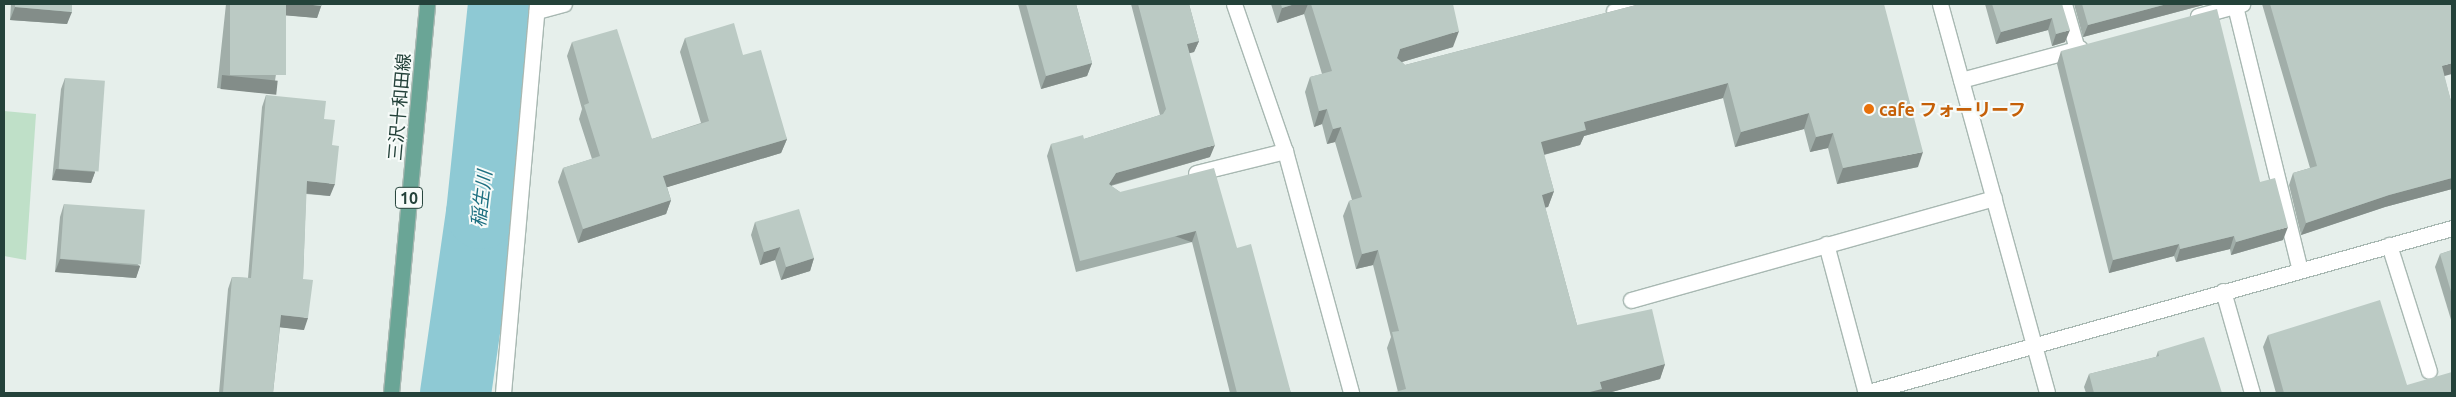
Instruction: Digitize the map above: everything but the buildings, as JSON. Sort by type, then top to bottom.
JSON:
[{"type":"main road","name":"三沢十和田線","points":[[391,393],[427,4]]},
{"type":"street","points":[[503,393],[537,7],[564,4]]},
{"type":"street","points":[[1234,4],[1285,151],[1351,393]]},
{"type":"street","points":[[1601,14],[1640,4]]},
{"type":"street","points":[[1940,4],[2046,393]]},
{"type":"street","points":[[2064,4],[2077,48]]},
{"type":"street","points":[[2179,21],[2238,5],[2300,270]]},
{"type":"street","points":[[1961,80],[2096,44]]},
{"type":"street","points":[[1180,177],[1285,151]]},
{"type":"street","points":[[1631,300],[1994,198]]},
{"type":"street","points":[[1826,244],[1866,393],[2033,344],[2452,228]]},
{"type":"street","points":[[2389,246],[2429,371]]},
{"type":"street","points":[[2223,291],[2252,393]]},
{"type":"green space","points":[[4,111],[36,114],[26,260],[4,256]]},
{"type":"waterway","name":"稲生川","points":[[455,393],[481,213],[503,4]]},
{"type":"place","name":"cafe フォーリーフ","points":[[1869,109]]}]
